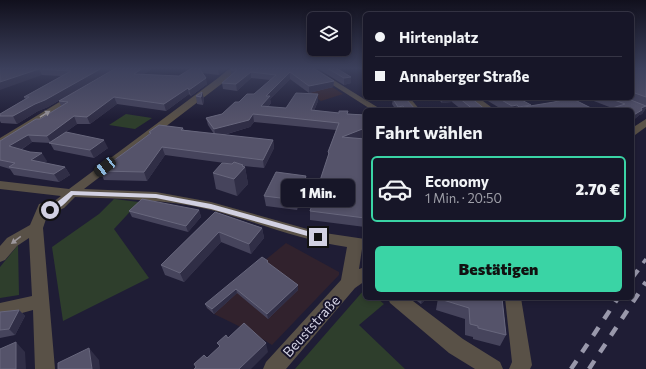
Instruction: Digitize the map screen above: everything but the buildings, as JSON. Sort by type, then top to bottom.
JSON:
[{"type":"street","points":[[0,256],[12,242],[59,205],[71,193],[214,85]]},
{"type":"street","points":[[337,85],[375,108]]},
{"type":"street","points":[[0,142],[82,92]]},
{"type":"street","points":[[408,100],[414,108]]},
{"type":"street","points":[[476,100],[488,108]]},
{"type":"street","points":[[634,131],[646,122]]},
{"type":"street","points":[[0,185],[71,193],[156,196],[211,206],[318,237],[360,244],[349,283]]},
{"type":"street","points":[[45,369],[40,301],[39,221],[44,207],[57,192]]},
{"type":"street","name":"Beuststraße","points":[[273,369],[349,283],[363,274]]},
{"type":"street","points":[[398,300],[456,346],[493,369]]},
{"type":"street","points":[[512,300],[522,365],[519,369]]},
{"type":"street","points":[[0,311],[40,301]]},
{"type":"shaded area","points":[[318,85],[329,85],[343,94],[321,101],[304,89]]},
{"type":"shaded area","points":[[286,243],[339,272],[339,275],[272,345],[253,333],[214,314],[207,308]]},
{"type":"green space","points":[[126,114],[152,118],[135,129],[109,125]]},
{"type":"green space","points":[[114,199],[139,202],[114,229],[149,278],[63,321],[52,247],[99,214]]},
{"type":"green space","points":[[18,245],[19,295],[0,298],[0,267]]},
{"type":"green space","points":[[363,291],[363,300],[379,300],[384,304],[359,325],[405,369],[295,369]]},
{"type":"railway","points":[[643,263],[646,259]]},
{"type":"railway","points":[[634,275],[644,262]]},
{"type":"railway","points":[[589,369],[646,282]]},
{"type":"railway","points":[[571,369],[617,300]]},
{"type":"route","points":[[50,210],[59,205],[71,193],[156,196],[211,206],[318,237]]}]
